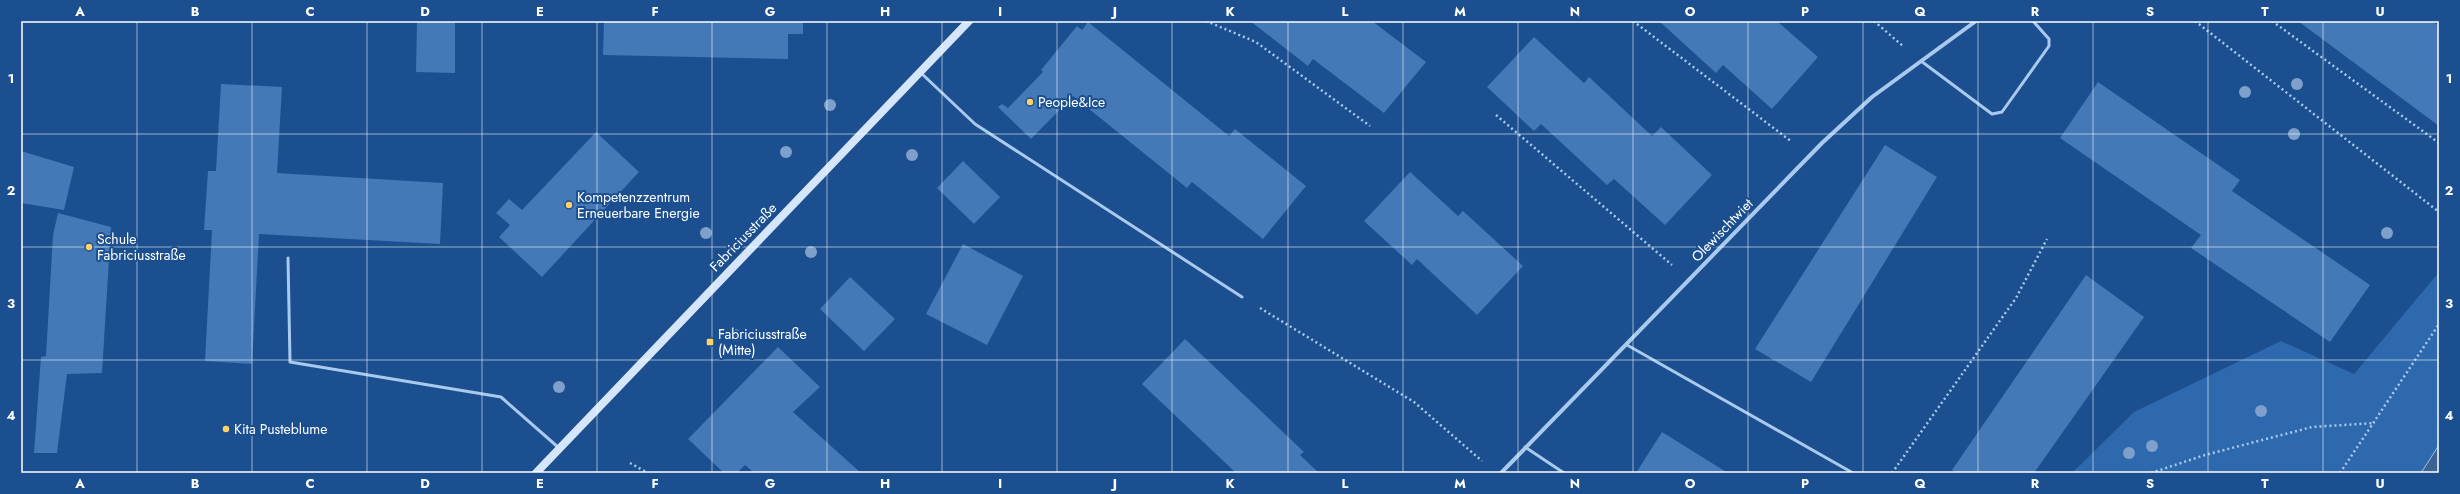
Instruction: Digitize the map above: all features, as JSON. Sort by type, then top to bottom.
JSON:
[{"type":"street","name":"Fabriciusstraße","points":[[536,473],[919,71],[969,21]]},
{"type":"street","name":"Olewischtwiet","points":[[1501,473],[1810,156],[1872,97],[1976,21]]},
{"type":"lane","points":[[1921,61],[1992,114],[2002,112],[2048,46],[2049,39],[2033,21]]},
{"type":"lane","points":[[919,71],[975,124],[1242,297]]},
{"type":"lane","points":[[288,258],[290,362],[501,397],[559,448]]},
{"type":"lane","points":[[1627,345],[1853,473]]},
{"type":"lane","points":[[1525,448],[1564,473]]},
{"type":"path","points":[[1206,21],[1256,42],[1370,126]]},
{"type":"path","points":[[1633,21],[1810,156]]},
{"type":"path","points":[[1874,21],[1921,61]]},
{"type":"path","points":[[2195,21],[2439,212]]},
{"type":"path","points":[[2272,21],[2439,143]]},
{"type":"path","points":[[1496,115],[1689,279]]},
{"type":"path","points":[[1892,473],[2016,298],[2047,239]]},
{"type":"path","points":[[1242,297],[1414,402],[1484,463]]},
{"type":"path","points":[[2340,473],[2375,423],[2439,324]]},
{"type":"path","points":[[2151,473],[2205,455],[2312,427],[2375,423]]},
{"type":"path","points":[[630,463],[648,473]]},
{"type":"shaded area","points":[[2439,272],[2439,445],[2421,473],[2072,473],[2134,412],[2281,341],[2354,374]]},
{"type":"shaded area","points":[[2439,445],[2439,473],[2421,473]]},
{"type":"building","points":[[417,21],[455,21],[455,73],[416,72]]},
{"type":"building","points":[[604,21],[803,21],[803,34],[788,34],[788,59],[603,55]]},
{"type":"building","points":[[1250,21],[1372,21],[1426,62],[1384,113],[1313,59],[1308,66]]},
{"type":"building","points":[[1659,21],[1777,21],[1818,57],[1772,109],[1723,65],[1716,73]]},
{"type":"building","points":[[2298,21],[2432,21],[2439,26],[2439,126]]},
{"type":"building","points":[[1088,22],[1229,136],[1235,129],[1306,186],[1263,239],[1192,182],[1187,188],[1073,96],[1031,139],[998,107],[1002,104],[1008,108],[1043,72],[1041,70],[1077,26],[1082,30]]},
{"type":"building","points":[[1534,37],[1584,83],[1589,77],[1652,136],[1661,127],[1712,175],[1665,225],[1614,179],[1607,185],[1541,124],[1534,131],[1487,87]]},
{"type":"building","points":[[2098,82],[2240,180],[2232,191],[2370,285],[2330,342],[2191,248],[2201,235],[2060,138]]},
{"type":"building","points":[[221,84],[282,87],[277,173],[443,183],[440,244],[259,234],[252,364],[205,361],[212,230],[204,230],[208,171],[216,171]]},
{"type":"building","name":"Kompetenzzentrum Erneuerbare Energie","points":[[596,132],[639,172],[542,277],[499,237],[510,225],[496,213],[509,199],[522,210]]},
{"type":"building","points":[[1885,145],[1937,177],[1811,382],[1755,349]]},
{"type":"building","points":[[21,151],[74,167],[64,210],[21,203]]},
{"type":"building","points":[[963,161],[1000,197],[974,224],[937,188]]},
{"type":"building","points":[[1410,172],[1458,216],[1463,211],[1523,266],[1477,315],[1417,259],[1412,265],[1364,221]]},
{"type":"building","points":[[58,213],[111,227],[102,373],[67,374],[57,453],[34,453],[41,357],[46,356],[53,235]]},
{"type":"building","points":[[963,244],[1023,276],[987,345],[926,314]]},
{"type":"building","points":[[2086,275],[2144,317],[2034,473],[1957,473],[1952,470]]},
{"type":"building","points":[[850,277],[895,319],[864,351],[820,309]]},
{"type":"building","points":[[1185,339],[1304,452],[1300,455],[1319,473],[1236,473],[1142,384]]},
{"type":"building","points":[[778,347],[820,387],[793,412],[861,473],[754,473],[745,465],[737,473],[724,473],[688,439]]},
{"type":"building","points":[[1662,432],[1728,473],[1636,473]]},
{"type":"place","name":"People&Ice","points":[[1030,102]]},
{"type":"place","name":"Kompetenzzentrum Erneuerbare Energie","points":[[569,205]]},
{"type":"place","name":"Schule Fabriciusstraße","points":[[89,247]]},
{"type":"place","name":"Fabriciusstraße (Mitte)","points":[[710,342]]},
{"type":"place","name":"Kita Pusteblume","points":[[226,429]]}]
